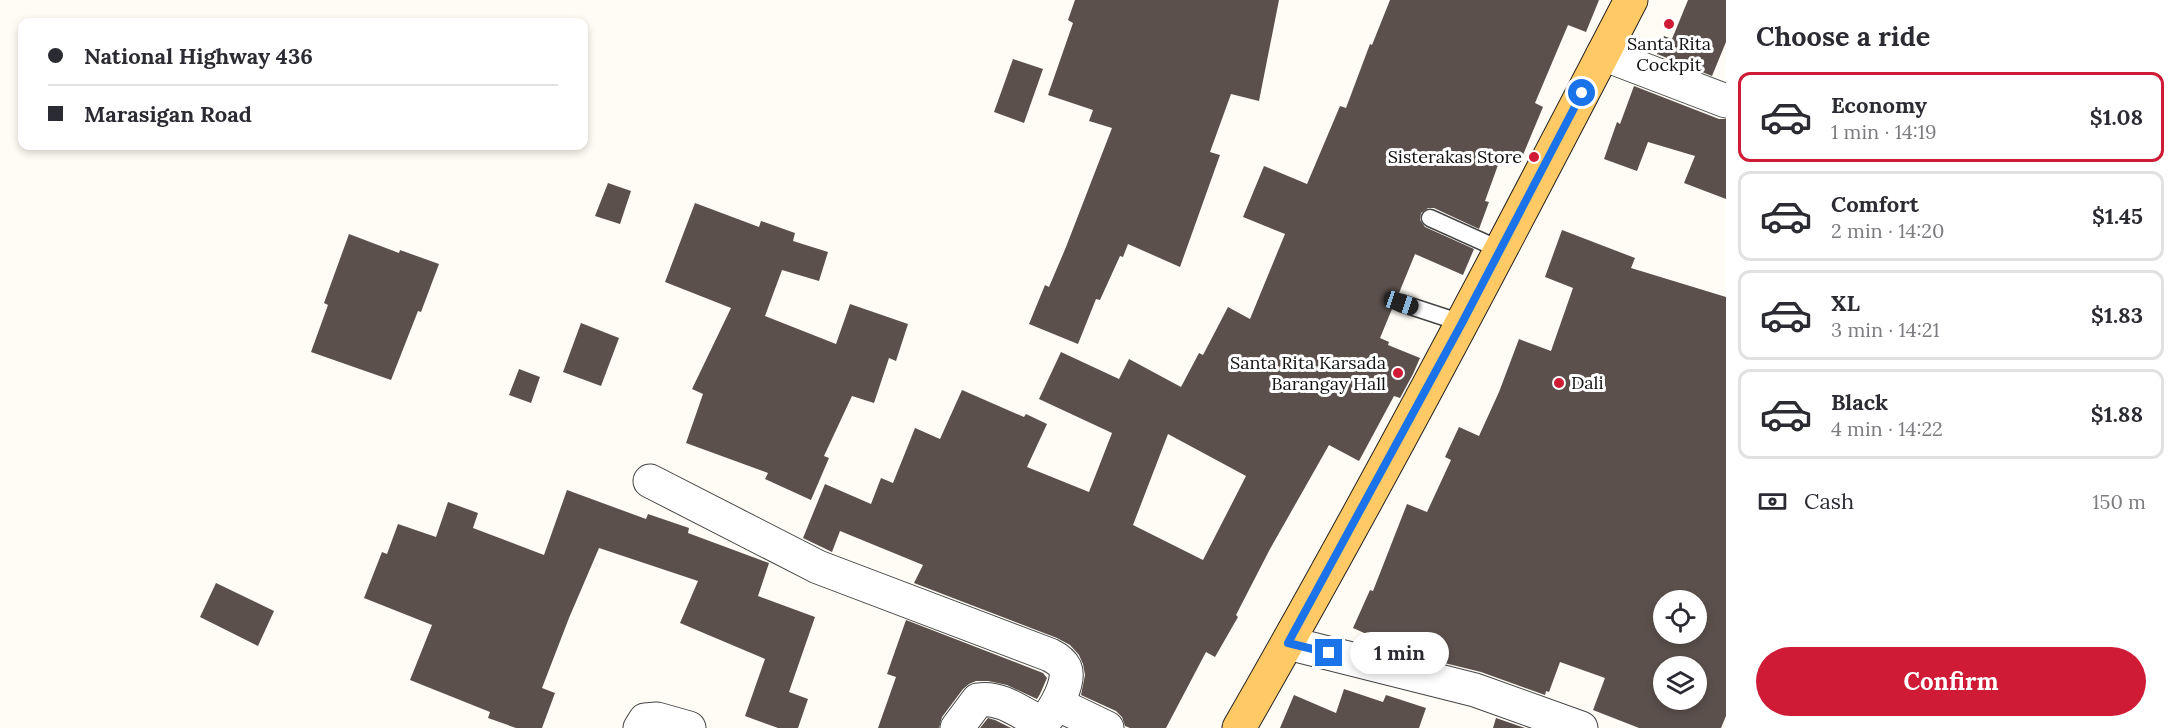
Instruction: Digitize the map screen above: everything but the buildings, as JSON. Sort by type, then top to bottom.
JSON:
[{"type":"main road","points":[[1239,728],[1288,643],[1462,323],[1631,0]]},
{"type":"street","points":[[1603,54],[1726,101]]},
{"type":"street","points":[[650,481],[818,567],[1050,654],[1062,663],[1067,677],[1057,704],[1046,720],[1039,722],[997,701],[987,699],[978,700],[957,728]]},
{"type":"street","points":[[1288,643],[1475,690],[1581,728]]},
{"type":"street","points":[[1057,704],[1107,728]]},
{"type":"street","points":[[640,728],[645,720],[652,718],[689,728]]},
{"type":"lane","points":[[1430,218],[1501,250]]},
{"type":"lane","points":[[1401,303],[1462,323]]},
{"type":"place","name":"Santa Rita Cockpit","points":[[1669,24]]},
{"type":"place","name":"Sisterakas Store","points":[[1534,157]]},
{"type":"place","name":"Santa Rita Karsada Barangay Hall","points":[[1398,373]]},
{"type":"place","name":"Dali","points":[[1559,383]]},
{"type":"route","points":[[1329,653],[1288,643],[1462,323],[1582,93]]}]
